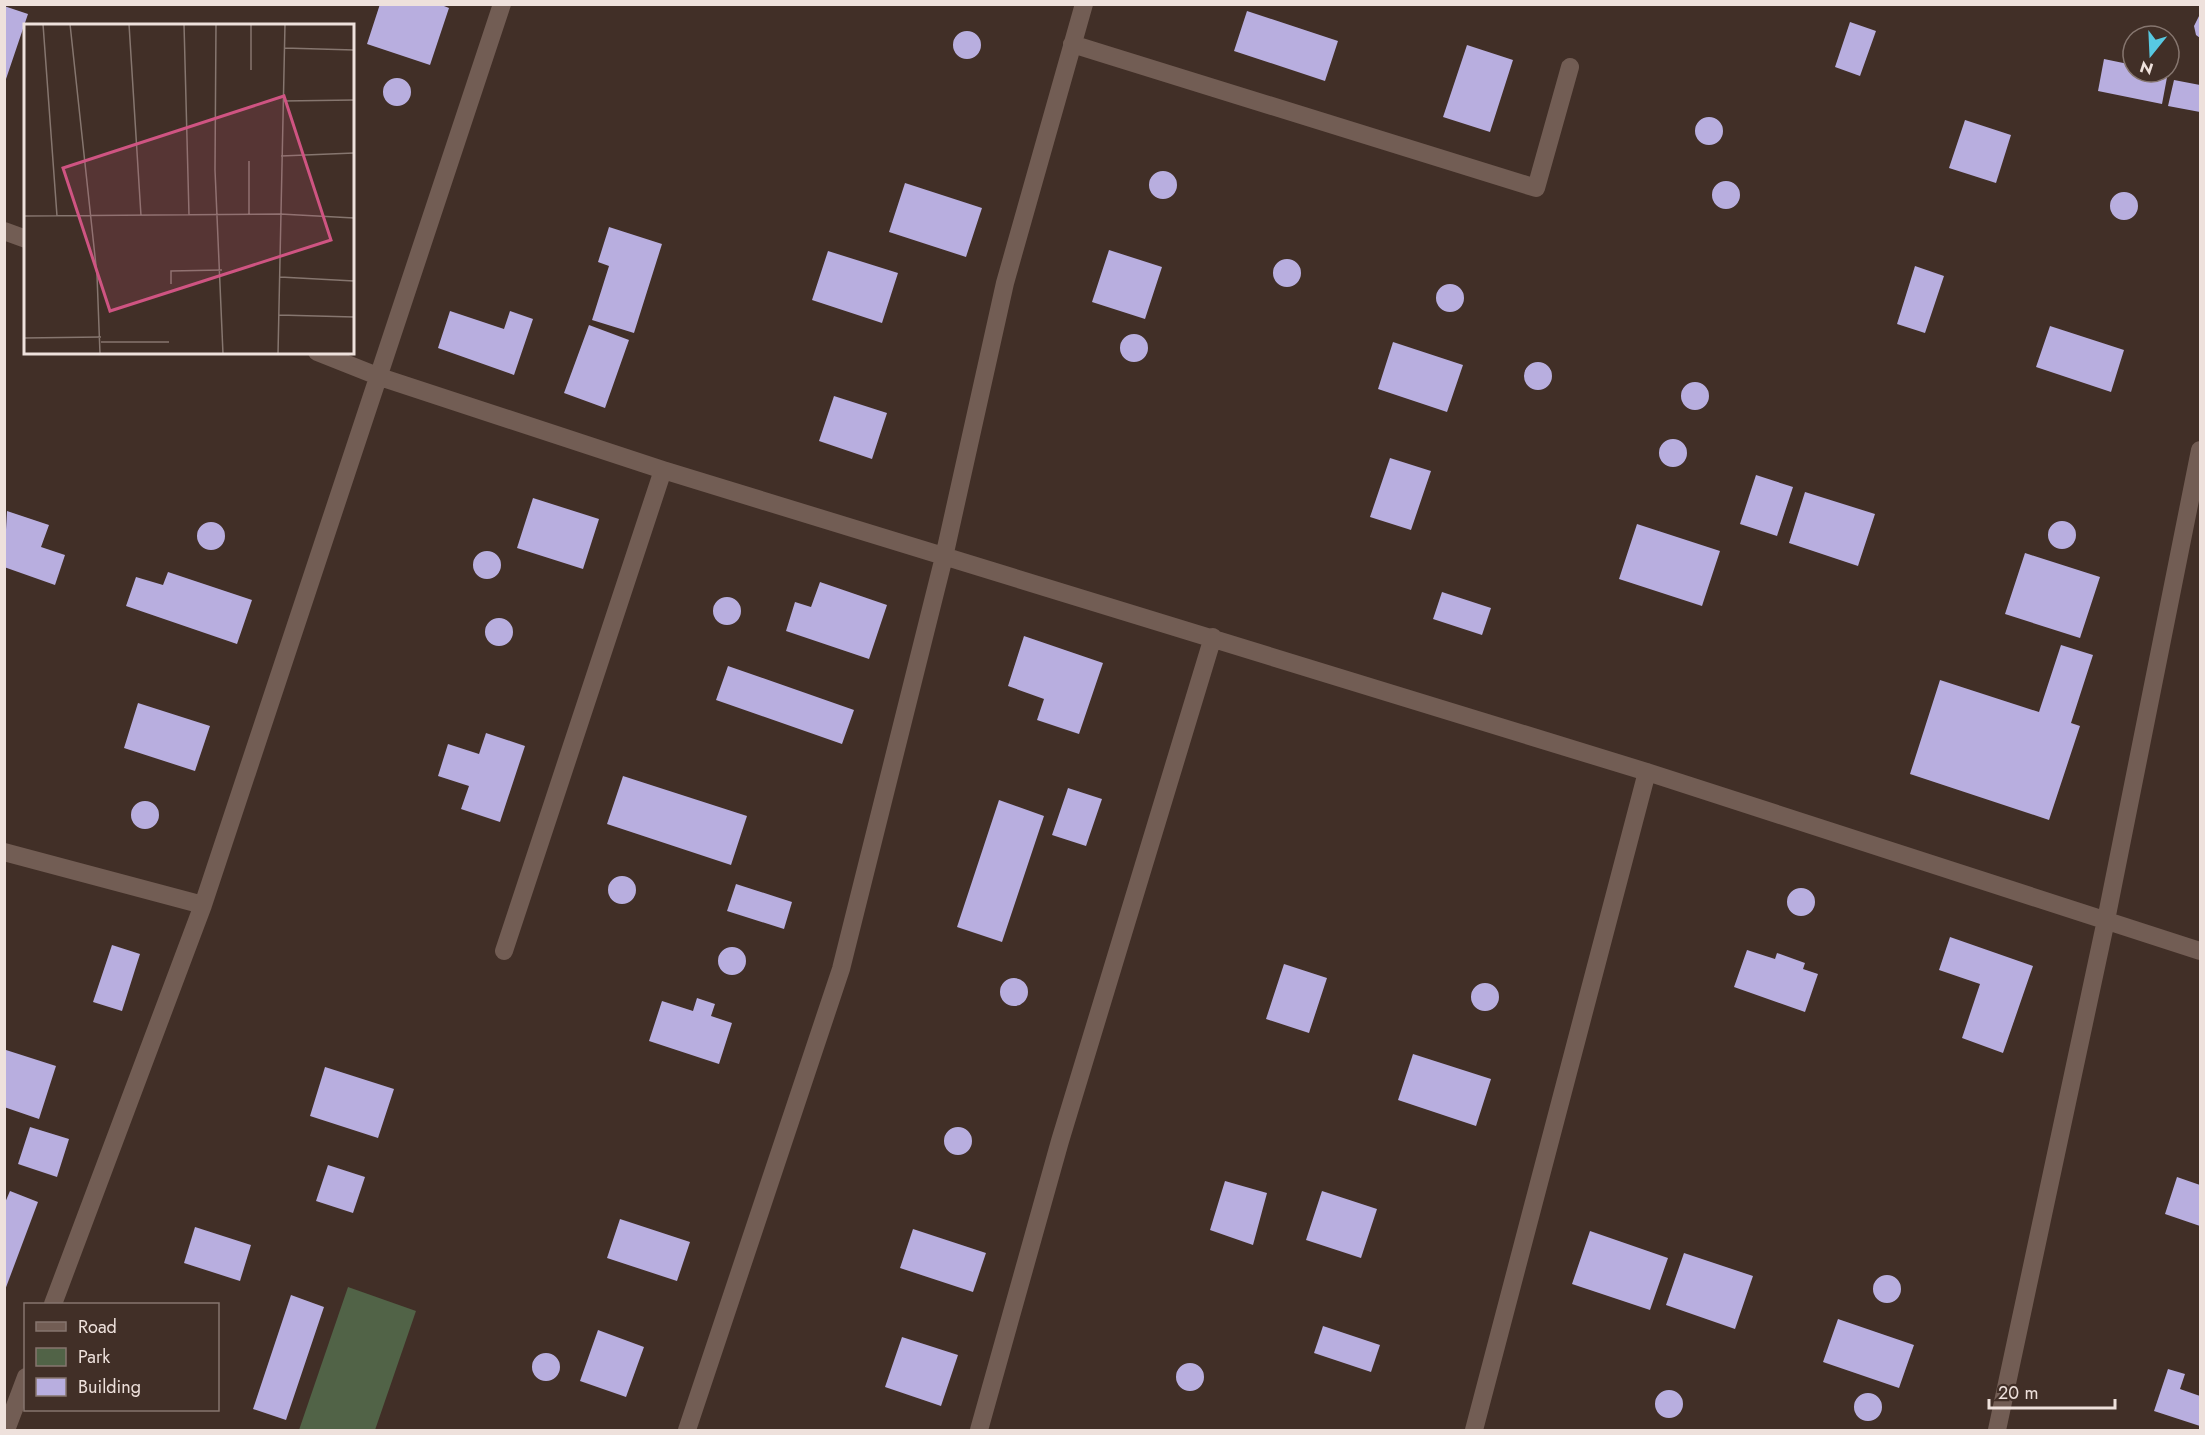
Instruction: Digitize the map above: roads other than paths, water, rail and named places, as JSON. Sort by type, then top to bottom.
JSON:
[{"type":"street","points":[[54,1303],[203,905],[502,4]]},
{"type":"street","points":[[687,1431],[841,969],[944,556],[1005,283],[1084,4]]},
{"type":"street","points":[[1072,44],[1536,188],[1570,67]]},
{"type":"street","points":[[4,231],[24,238]]},
{"type":"street","points":[[322,354],[380,377],[663,470],[1647,772],[2200,951]]},
{"type":"street","points":[[1997,1431],[2106,920],[2200,450]]},
{"type":"street","points":[[504,951],[663,470]]},
{"type":"street","points":[[979,1431],[1060,1141],[1213,637]]},
{"type":"street","points":[[1474,1431],[1647,772]]},
{"type":"street","points":[[4,852],[203,905]]},
{"type":"street","points":[[6,1431],[16,1387]]}]
